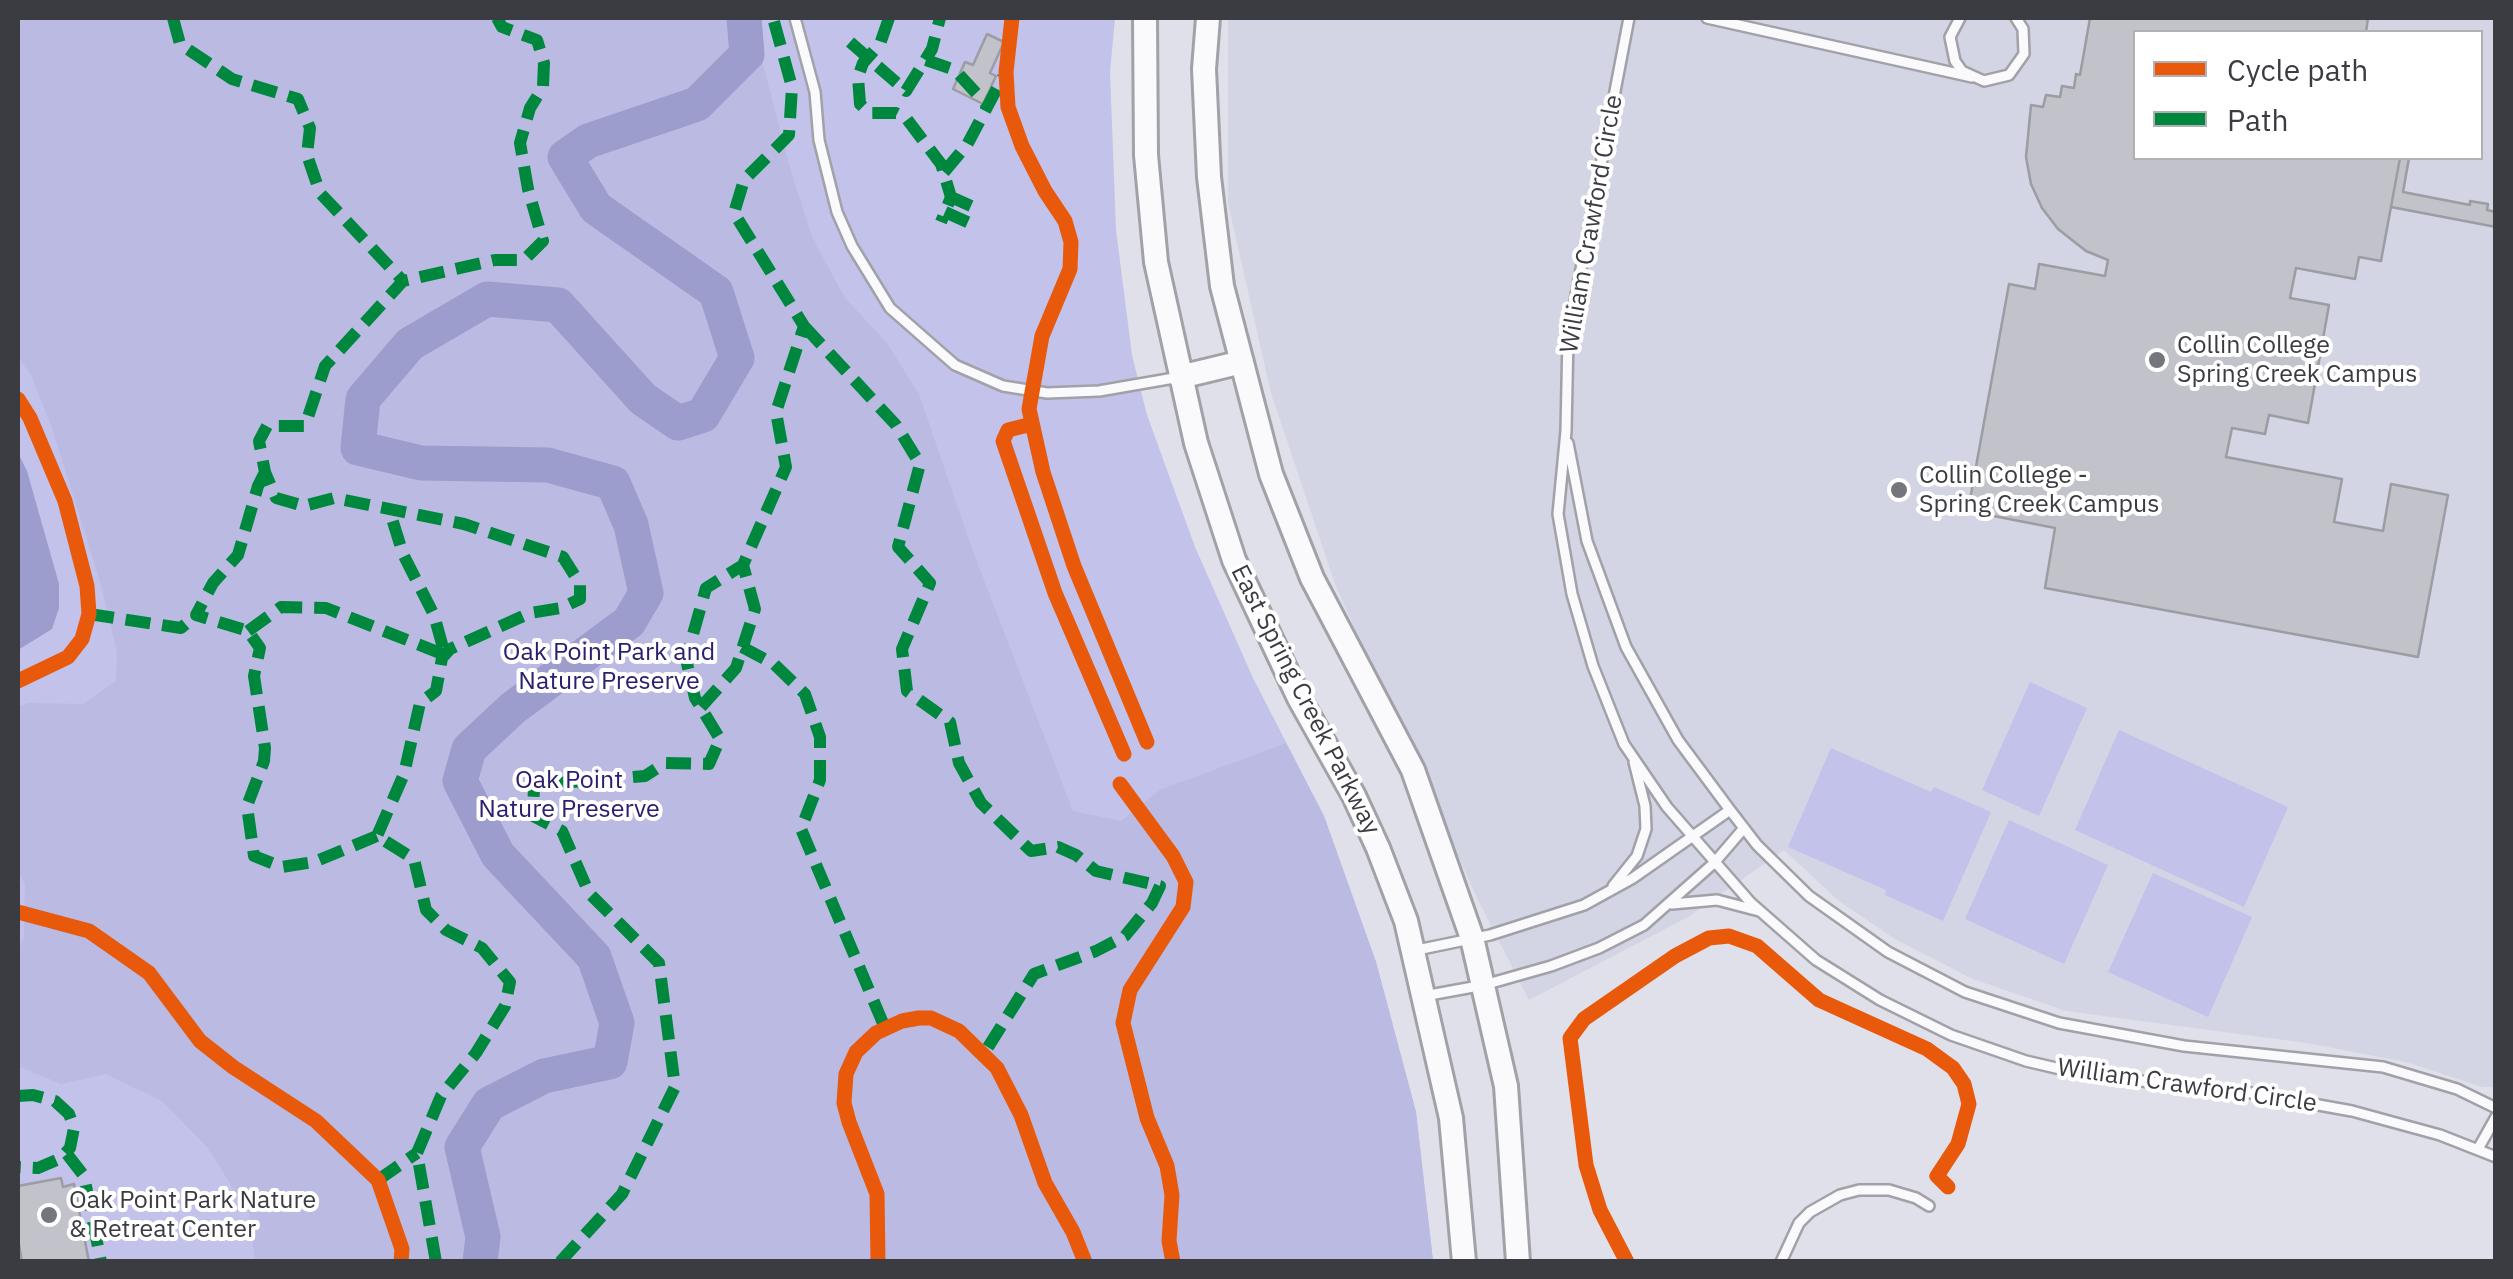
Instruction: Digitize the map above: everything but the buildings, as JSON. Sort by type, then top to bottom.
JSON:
[{"type":"main road","name":"East Spring Creek Parkway","points":[[1145,18],[1146,155],[1154,244],[1196,443],[1234,560],[1299,698],[1354,796],[1406,921],[1451,1118],[1464,1262]]},
{"type":"main road","points":[[1208,18],[1204,69],[1209,177],[1222,286],[1277,489],[1312,578],[1413,770],[1472,938],[1506,1086],[1518,1262]]},
{"type":"main road","points":[[1180,376],[1242,362]]},
{"type":"lane","points":[[795,18],[815,92],[818,140],[837,212],[852,246],[890,308],[956,364],[1003,386],[1047,393],[1099,391],[1180,376]]},
{"type":"lane","name":"William Crawford Circle","points":[[1629,18],[1568,337],[1566,431],[1558,514],[1572,594],[1593,666],[1624,744],[1690,837],[1762,912],[1816,960],[1880,1000],[1951,1036],[2086,1075],[2252,1093],[2352,1111],[2440,1134],[2496,1157]]},
{"type":"lane","points":[[1707,18],[1997,80],[2018,66],[2026,42],[2024,29],[2016,18]]},
{"type":"lane","points":[[1960,18],[1950,38],[1951,50],[1962,71],[1972,77]]},
{"type":"lane","name":"William Crawford Circle","points":[[1566,431],[1588,541],[1626,647],[1678,740],[1756,845],[1809,896],[1888,952],[1965,992],[2060,1023],[2184,1046],[2383,1068],[2456,1090],[2496,1108]]},
{"type":"lane","points":[[1608,892],[1636,856],[1646,828],[1633,757]]},
{"type":"lane","points":[[1412,951],[1540,921],[1584,906],[1633,878],[1730,810]]},
{"type":"lane","points":[[1424,996],[1484,985],[1598,948],[1644,924],[1714,863],[1744,828]]},
{"type":"lane","points":[[1668,904],[1717,900],[1762,912]]},
{"type":"lane","points":[[2478,1149],[2496,1118]]},
{"type":"lane","points":[[1781,1262],[1799,1222],[1840,1196],[1859,1190],[1888,1190],[1929,1206]]},
{"type":"shaded area","name":"Collin College - Spring Creek Campus","points":[[1228,18],[2495,18],[2495,1087],[2482,1087],[2406,1062],[2307,1043],[2066,1011],[1973,979],[1895,939],[1839,901],[1784,850],[1688,917],[1529,1000],[1478,900],[1336,587],[1271,393],[1228,203]]},
{"type":"shaded area","points":[[18,453],[27,471],[59,584],[59,608],[52,629],[18,650]]},
{"type":"green space","name":"Oak Point Nature Preserve","points":[[18,18],[1115,18],[1110,72],[1116,230],[1132,355],[1147,415],[1195,547],[1253,678],[1324,816],[1376,962],[1416,1112],[1433,1261],[18,1261]]},
{"type":"green space","name":"Oak Point Nature Preserve","points":[[18,18],[751,18],[812,237],[845,298],[887,343],[919,394],[972,549],[1073,811],[1121,821],[1160,790],[1286,743],[1324,816],[1376,962],[1416,1112],[1433,1261],[255,1261],[249,1213],[207,1147],[162,1101],[106,1074],[61,1084],[18,1066],[18,949],[24,937],[25,885],[18,870],[18,707],[28,703],[83,704],[116,681],[117,652],[101,585],[52,428],[31,375],[18,357]]},
{"type":"green space","points":[[2030,682],[2087,708],[2039,816],[1982,790]]},
{"type":"green space","points":[[2119,730],[2288,807],[2244,907],[2075,830]]},
{"type":"green space","points":[[1831,748],[1931,792],[1934,787],[1991,812],[1943,921],[1885,895],[1886,890],[1788,847]]},
{"type":"green space","points":[[2009,820],[2108,865],[2064,964],[1965,919]]},
{"type":"green space","points":[[2153,873],[2252,917],[2208,1017],[2108,972]]},
{"type":"waterway","points":[[480,1262],[483,1237],[462,1147],[489,1104],[544,1076],[610,1062],[617,1023],[594,957],[498,855],[460,781],[469,749],[513,708],[629,622],[646,593],[631,525],[613,483],[548,465],[421,463],[358,448],[363,399],[410,344],[487,299],[558,305],[643,399],[678,423],[703,415],[737,358],[716,292],[596,208],[565,157],[588,141],[697,104],[747,54],[744,18]]},
{"type":"marked path","points":[[173,18],[180,44],[232,79],[298,99],[310,128],[307,155],[320,193],[403,281]]},
{"type":"marked path","points":[[436,1262],[417,1153],[441,1096],[476,1053],[505,1006],[510,982],[482,948],[446,930],[426,910],[414,859],[377,836],[404,774],[420,703],[436,691],[442,658],[450,649],[530,613],[561,608],[580,599],[580,584],[563,557],[464,524],[334,498],[304,506],[276,498],[265,472],[259,441],[267,426],[305,426],[325,366],[403,281],[495,260],[524,260],[543,241],[520,143],[530,108],[543,87],[544,63],[537,40],[502,27],[497,18]]},
{"type":"marked path","points":[[560,1262],[622,1194],[675,1087],[659,963],[589,893],[562,831],[533,816],[534,785],[645,776],[665,763],[709,764],[720,739],[695,698],[686,659],[706,588],[743,565],[786,467],[776,412],[804,326],[734,213],[744,180],[789,135],[792,87],[773,18]]},
{"type":"marked path","points":[[889,18],[880,44],[863,63],[858,77],[860,104],[869,113],[896,113],[906,118],[941,164],[951,197],[941,222]]},
{"type":"marked path","points":[[850,42],[906,91],[932,49],[940,18]]},
{"type":"marked path","points":[[926,60],[955,70],[986,104],[993,105]]},
{"type":"marked path","points":[[944,172],[967,145],[1003,77]]},
{"type":"marked path","points":[[951,197],[971,206]]},
{"type":"marked path","points":[[945,212],[974,225]]},
{"type":"marked path","points":[[804,326],[896,425],[920,464],[898,547],[930,583],[902,649],[907,691],[950,722],[959,763],[981,803],[1031,851],[1058,847],[1096,871],[1160,886],[1152,903],[1125,936],[1034,974],[980,1060]]},
{"type":"marked path","points":[[265,472],[238,555],[213,583],[196,615],[248,631],[260,648],[254,676],[264,761],[247,806],[254,856],[282,867],[314,862],[377,836]]},
{"type":"marked path","points":[[248,631],[281,607],[326,608],[445,655],[434,615],[403,554],[389,509]]},
{"type":"marked path","points":[[701,707],[736,668],[755,609],[743,565]]},
{"type":"marked path","points":[[89,614],[181,628],[196,615]]},
{"type":"marked path","points":[[742,647],[774,664],[805,694],[820,737],[820,780],[801,829],[885,1028]]},
{"type":"marked path","points":[[18,1096],[55,1101],[69,1114],[74,1128],[70,1148],[61,1158],[38,1168],[18,1167]]},
{"type":"marked path","points":[[378,1180],[417,1153]]},
{"type":"marked path","points":[[67,1154],[84,1176],[101,1262]]},
{"type":"cycle path","points":[[1012,18],[1006,72],[1008,107],[1022,146],[1065,221],[1071,242],[1070,269],[1042,336],[1029,409],[1043,472],[1074,566],[1147,742]]},
{"type":"cycle path","points":[[18,399],[65,501],[87,586],[89,614],[82,639],[68,657],[18,681]]},
{"type":"cycle path","points":[[1032,424],[1008,430],[1003,441],[1055,593],[1124,754]]},
{"type":"cycle path","points":[[1120,784],[1173,856],[1186,882],[1183,907],[1130,990],[1123,1023],[1147,1118],[1167,1166],[1172,1195],[1169,1241],[1173,1262]]},
{"type":"cycle path","points":[[18,912],[89,931],[149,973],[200,1041],[316,1121],[378,1180],[402,1249],[401,1262]]},
{"type":"cycle path","points":[[1627,1262],[1600,1210],[1586,1165],[1570,1038],[1584,1019],[1675,956],[1709,938],[1729,936],[1757,946],[1819,1000],[1927,1049],[1953,1068],[1964,1084],[1969,1104],[1958,1144],[1937,1176],[1948,1187]]},
{"type":"cycle path","points":[[878,1262],[877,1194],[844,1103],[846,1074],[856,1052],[876,1033],[919,1018],[931,1018],[959,1031],[997,1068],[1021,1115],[1045,1183],[1085,1262]]},
{"type":"place","name":"Collin College Spring Creek Campus","points":[[2157,360]]},
{"type":"place","name":"Collin College - Spring Creek Campus","points":[[1899,490]]},
{"type":"place","name":"Oak Point Park Nature & Retreat Center","points":[[49,1215]]},
{"type":"park label","name":"Oak Point Park and Nature Preserve","points":[[609,668]]}]
